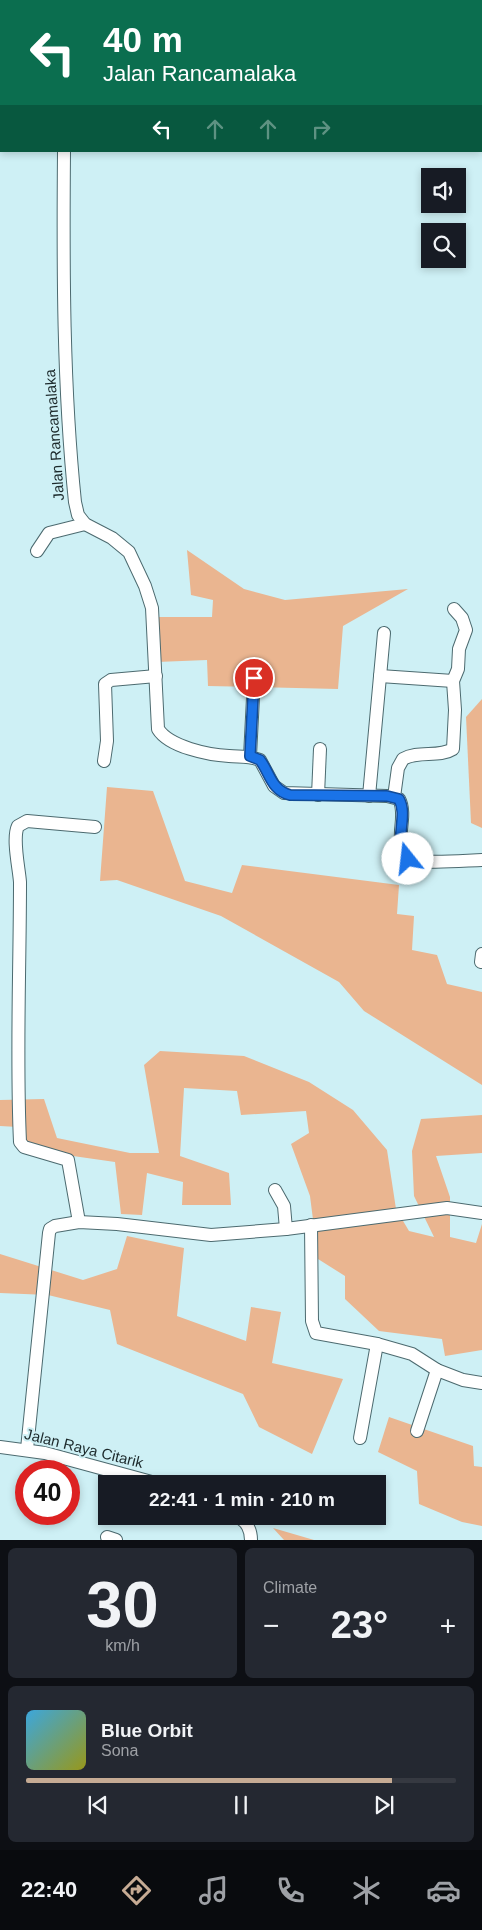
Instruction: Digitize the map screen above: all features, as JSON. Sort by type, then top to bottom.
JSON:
[{"type":"street","name":"Jalan Rancamalaka","points":[[64,152],[63,244],[67,382],[75,502],[78,516],[85,524]]},
{"type":"street","points":[[37,552],[49,533],[85,524],[112,538],[132,556],[140,571],[152,608],[157,724],[164,737],[194,750],[230,756],[250,756],[260,760],[274,786],[279,791],[290,795],[394,797],[399,799],[401,804],[401,847],[408,859],[420,861],[482,860]]},
{"type":"street","points":[[394,797],[398,768],[403,759],[414,755],[446,752],[453,749],[456,710],[453,681],[458,669],[458,653],[466,630],[462,618],[454,609]]},
{"type":"street","points":[[369,796],[384,633]]},
{"type":"street","points":[[104,761],[107,742],[105,684],[111,680],[156,676]]},
{"type":"street","points":[[380,676],[453,681]]},
{"type":"street","points":[[250,756],[254,678]]},
{"type":"street","points":[[318,795],[320,749]]},
{"type":"street","points":[[79,1222],[68,1160],[24,1147],[20,1142],[17,1082],[20,876],[16,830],[21,823],[27,821],[94,827]]},
{"type":"street","points":[[275,1190],[284,1206],[286,1229]]},
{"type":"street","points":[[27,1449],[49,1233],[50,1229],[54,1226],[79,1222],[117,1224],[211,1235],[286,1229],[311,1224],[447,1208],[482,1213]]},
{"type":"street","points":[[311,1224],[312,1321],[316,1332],[377,1344],[412,1354],[437,1370],[463,1380],[482,1383]]},
{"type":"street","points":[[360,1438],[377,1344]]},
{"type":"street","points":[[417,1431],[437,1370]]},
{"type":"street","name":"Jalan Raya Citarik","points":[[0,1447],[27,1449],[125,1475]]},
{"type":"street","points":[[248,1525],[252,1540]]},
{"type":"shaded area","points":[[187,550],[244,589],[285,600],[408,589],[343,626],[338,689],[208,686],[207,660],[157,662],[152,617],[212,617],[213,600],[191,595]]},
{"type":"shaded area","points":[[482,699],[482,828],[471,823],[466,717]]},
{"type":"shaded area","points":[[107,787],[153,791],[185,881],[232,893],[242,865],[399,885],[397,914],[414,916],[412,950],[437,955],[447,984],[482,992],[482,1085],[364,1011],[339,982],[221,916],[117,880],[100,881]]},
{"type":"shaded area","points":[[160,1051],[244,1056],[309,1082],[353,1110],[387,1150],[396,1209],[409,1231],[434,1237],[414,1196],[412,1151],[421,1119],[482,1115],[482,1153],[436,1156],[450,1197],[450,1237],[476,1243],[482,1224],[482,1350],[445,1356],[442,1339],[379,1331],[345,1299],[345,1276],[318,1259],[310,1196],[291,1144],[309,1133],[306,1111],[241,1115],[237,1091],[184,1088],[180,1156],[229,1173],[231,1205],[182,1205],[183,1182],[147,1173],[142,1215],[121,1214],[115,1162],[31,1150],[18,1127],[0,1126],[0,1100],[44,1099],[57,1138],[130,1153],[159,1153],[144,1065]]},
{"type":"shaded area","points":[[127,1236],[184,1248],[177,1316],[246,1341],[251,1307],[281,1312],[272,1363],[343,1379],[312,1454],[259,1427],[243,1394],[117,1344],[110,1310],[48,1295],[0,1293],[0,1254],[83,1280],[117,1269]]},
{"type":"shaded area","points":[[389,1417],[473,1446],[474,1466],[482,1467],[482,1526],[462,1522],[419,1504],[417,1471],[378,1452]]},
{"type":"shaded area","points":[[273,1528],[314,1540],[284,1540]]},
{"type":"route","points":[[254,678],[250,756],[260,760],[274,786],[279,791],[290,795],[387,796],[399,799],[402,810],[401,850],[408,859]]}]
